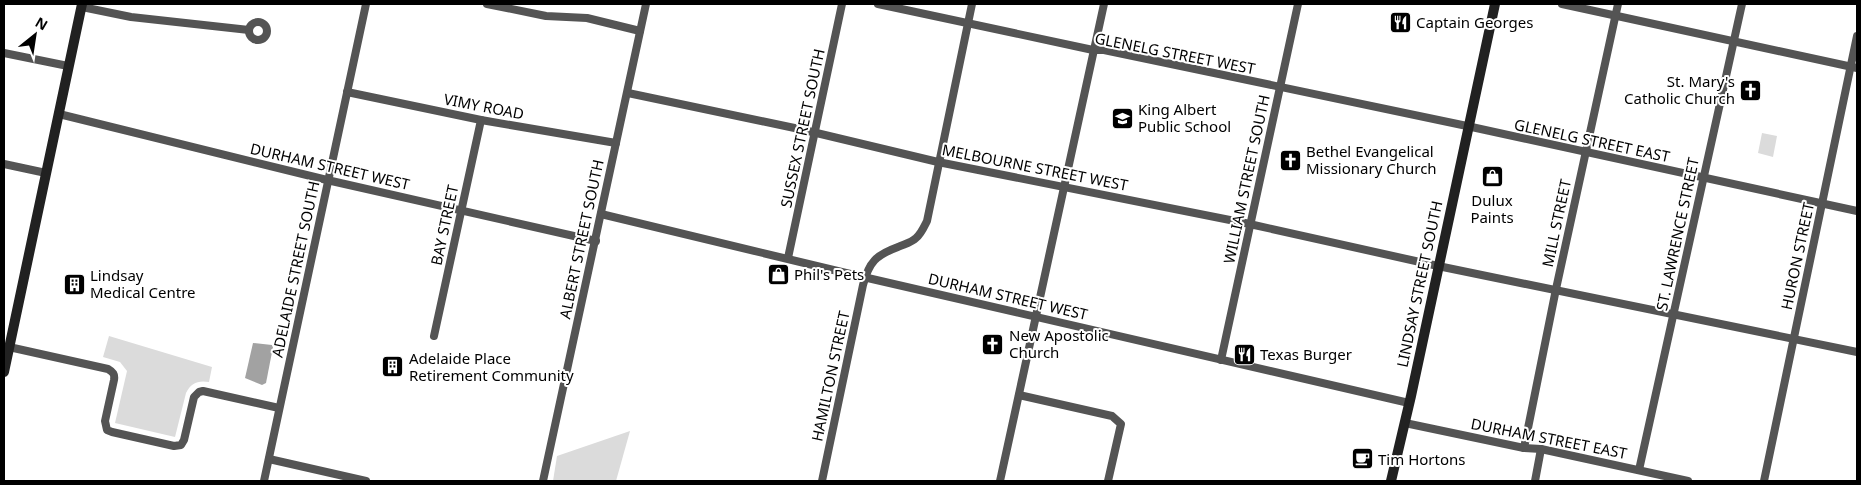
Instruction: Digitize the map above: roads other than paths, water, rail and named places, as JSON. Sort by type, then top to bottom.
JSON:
[{"type":"main road","name":"LINDSAY STREET SOUTH","points":[[1391,481],[1405,424],[1467,126],[1495,4]]},
{"type":"main road","points":[[4,372],[82,6]]},
{"type":"street","name":"ADELAIDE STREET SOUTH","points":[[264,481],[366,4]]},
{"type":"street","points":[[487,4],[546,16],[587,18],[640,31]]},
{"type":"street","name":"ALBERT STREET SOUTH","points":[[544,481],[646,4]]},
{"type":"street","name":"SUSSEX STREET SOUTH","points":[[788,258],[842,4]]},
{"type":"street","name":"GLENELG STREET WEST","points":[[878,4],[1467,126]]},
{"type":"street","name":"HAMILTON STREET","points":[[822,481],[865,277],[872,262],[879,255],[910,242],[920,234],[927,222],[972,4]]},
{"type":"street","points":[[1000,481],[1104,4]]},
{"type":"street","name":"WILLIAM STREET SOUTH","points":[[1221,360],[1252,224],[1298,4]]},
{"type":"street","points":[[1562,4],[1854,67]]},
{"type":"street","name":"MILL STREET","points":[[1524,448],[1585,152],[1618,4]]},
{"type":"street","name":"ST. LAWRENCE STREET","points":[[1639,470],[1742,4]]},
{"type":"street","points":[[82,6],[131,17],[249,30]]},
{"type":"street","name":"HURON STREET","points":[[1764,481],[1821,204],[1854,67],[1857,36]]},
{"type":"street","points":[[4,53],[68,66]]},
{"type":"street","name":"VIMY ROAD","points":[[347,92],[481,120],[616,143]]},
{"type":"street","name":"MELBOURNE STREET WEST","points":[[628,92],[815,132],[938,162],[1252,224],[1438,266],[1857,352]]},
{"type":"street","name":"DURHAM STREET WEST","points":[[59,114],[328,180],[596,242]]},
{"type":"street","name":"BAY STREET","points":[[434,336],[481,120]]},
{"type":"street","name":"GLENELG STREET EAST","points":[[1467,126],[1857,211]]},
{"type":"street","points":[[4,164],[46,173]]},
{"type":"street","name":"DURHAM STREET WEST","points":[[601,214],[1221,360],[1409,402]]},
{"type":"street","points":[[9,347],[108,369],[112,372],[114,380],[105,426],[112,432],[120,434],[174,446],[181,445],[184,440],[194,397],[203,391],[279,408]]},
{"type":"street","points":[[1019,395],[1112,416],[1121,424],[1108,481]]},
{"type":"street","name":"DURHAM STREET EAST","points":[[1405,424],[1524,448],[1541,449],[1688,481]]},
{"type":"street","points":[[1535,481],[1541,449]]},
{"type":"street","points":[[269,459],[350,480],[366,481]]},
{"type":"place","name":"Captain Georges","points":[[1400,22]]},
{"type":"place","name":"St. Mary's Catholic Church","points":[[1751,90]]},
{"type":"place","name":"King Albert Public School","points":[[1122,118]]},
{"type":"place","name":"Bethel Evangelical Missionary Church","points":[[1290,160]]},
{"type":"place","name":"Dulux Paints","points":[[1492,177]]},
{"type":"place","name":"Phil's Pets","points":[[778,274]]},
{"type":"place","name":"Lindsay Medical Centre","points":[[74,284]]},
{"type":"place","name":"New Apostolic Church","points":[[993,344]]},
{"type":"place","name":"Texas Burger","points":[[1244,354]]},
{"type":"place","name":"Adelaide Place Retirement Community","points":[[393,367]]},
{"type":"place","name":"Tim Hortons","points":[[1362,459]]}]
